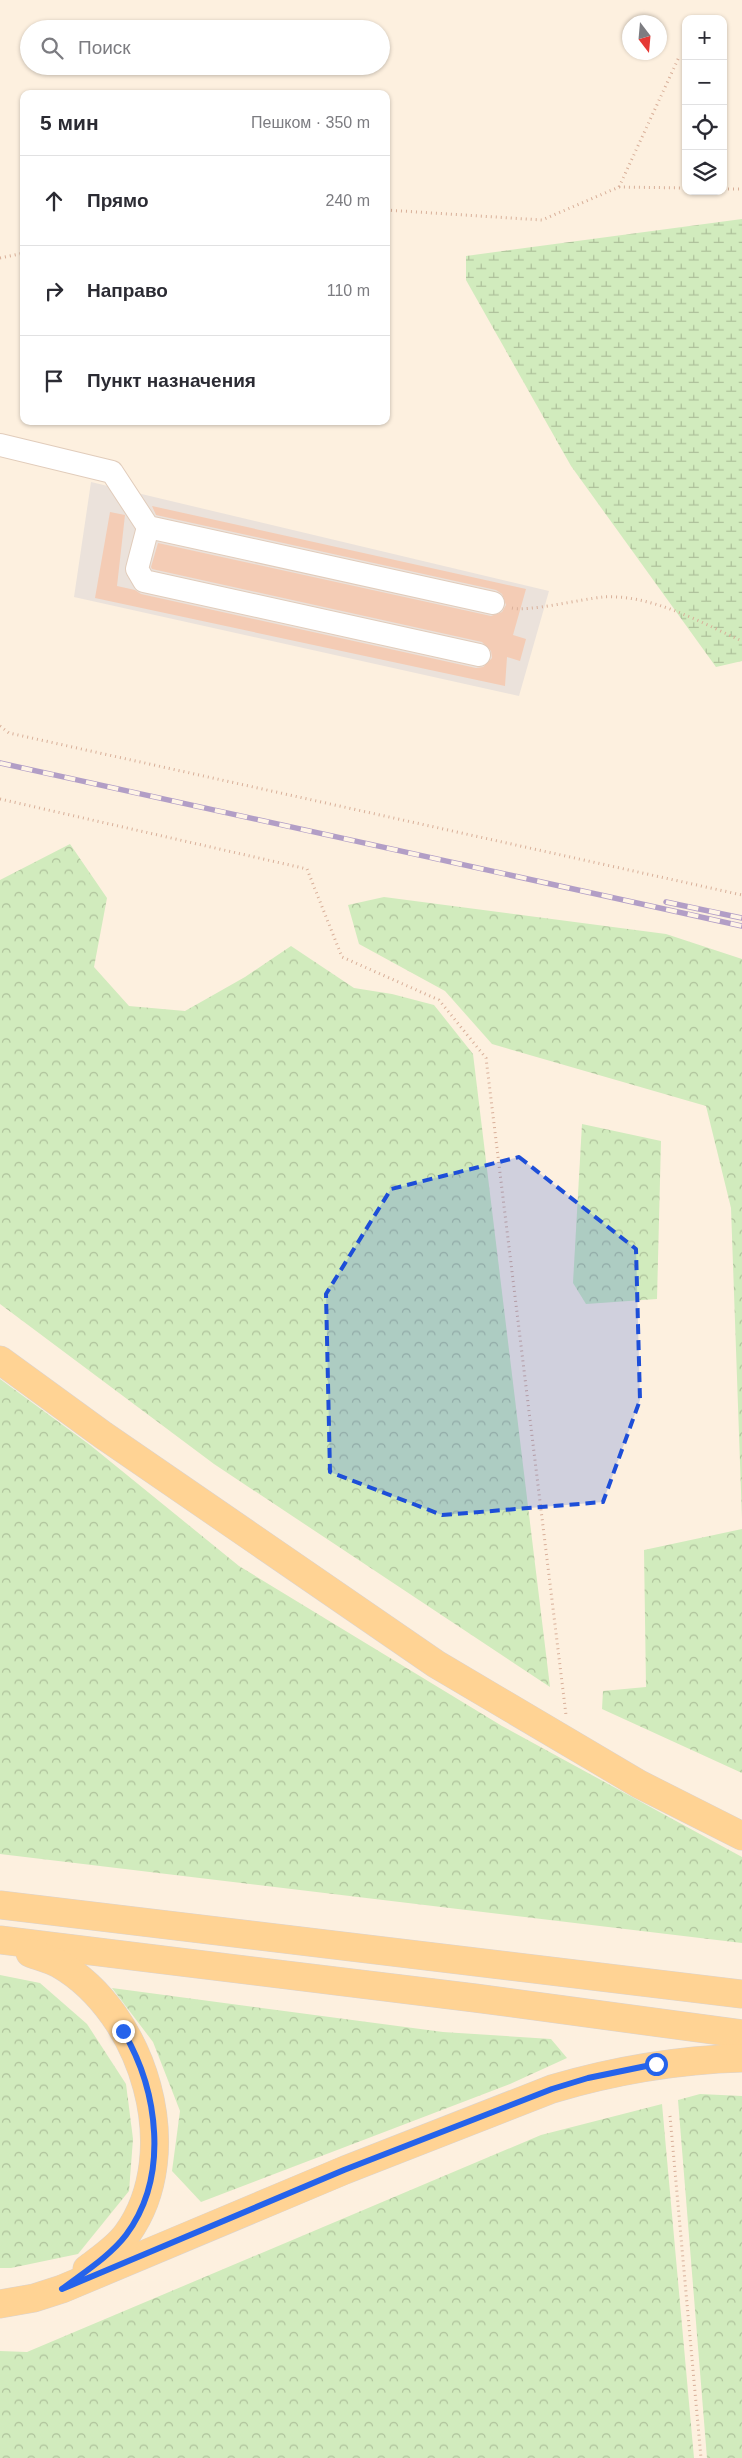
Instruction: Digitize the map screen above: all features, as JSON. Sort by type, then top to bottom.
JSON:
[{"type":"main road","points":[[0,1360],[103,1435],[428,1658],[639,1784],[742,1836]]},
{"type":"main road","points":[[0,1905],[742,1994]]},
{"type":"main road","points":[[0,1940],[475,1998],[742,2034]]},
{"type":"main road","points":[[0,1945],[23,1950],[58,1963],[81,1981],[105,2005],[132,2045],[145,2080],[154,2116],[155,2139],[152,2162],[144,2201],[138,2214],[119,2243],[62,2289]]},
{"type":"main road","points":[[0,2304],[34,2298],[62,2289],[344,2170],[552,2089],[588,2078],[656,2064],[742,2058]]},
{"type":"lane","points":[[0,445],[112,472],[148,526],[493,603]]},
{"type":"lane","points":[[148,526],[137,569],[144,582],[479,655]]},
{"type":"path","points":[[619,186],[679,57]]},
{"type":"path","points":[[390,210],[542,220],[619,186],[682,188]]},
{"type":"path","points":[[727,189],[742,189]]},
{"type":"path","points":[[0,258],[20,254]]},
{"type":"path","points":[[493,603],[516,609],[606,597],[648,602],[742,641]]},
{"type":"path","points":[[0,726],[9,733],[742,895]]},
{"type":"path","points":[[0,799],[307,870],[342,957],[439,1000],[486,1058],[557,1654],[570,1743]]},
{"type":"path","points":[[670,2116],[701,2458]]},
{"type":"highlighted area","points":[[519,1157],[636,1249],[640,1400],[603,1502],[442,1515],[330,1472],[326,1294],[391,1189]]},
{"type":"shaded area","points":[[91,482],[549,591],[519,696],[74,597]]},
{"type":"green space","points":[[742,219],[742,661],[716,667],[571,466],[466,280],[466,256]]},
{"type":"green space","points":[[70,844],[107,898],[94,967],[129,1006],[185,1011],[245,977],[291,946],[354,988],[392,994],[434,1005],[473,1054],[550,1687],[214,1464],[0,1304],[0,880]]},
{"type":"green space","points":[[384,897],[666,934],[742,959],[742,1519],[731,1208],[706,1106],[492,1044],[445,991],[359,944],[348,905]]},
{"type":"green space","points":[[582,1124],[661,1141],[657,1299],[586,1304],[573,1283]]},
{"type":"green space","points":[[0,1379],[90,1445],[239,1566],[502,1726],[742,1857],[742,1943],[0,1854]]},
{"type":"green space","points":[[742,1529],[742,1773],[602,1709],[603,1691],[646,1687],[644,1550]]},
{"type":"green space","points":[[0,1975],[40,1983],[87,2024],[126,2084],[133,2139],[129,2191],[78,2254],[11,2268],[0,2268]]},
{"type":"green space","points":[[112,1988],[443,2032],[551,2039],[567,2058],[510,2084],[201,2202],[172,2171],[180,2111],[153,2042]]},
{"type":"green space","points":[[700,2094],[742,2096],[742,2458],[707,2458],[678,2100]]},
{"type":"green space","points":[[662,2104],[694,2458],[0,2458],[0,2351],[27,2352],[541,2135]]},
{"type":"building","points":[[152,506],[526,589],[513,635],[526,639],[520,661],[507,657],[505,686],[95,598],[110,512],[125,515],[117,586],[135,590],[141,594],[476,668],[483,667],[492,658],[491,651],[482,642],[152,569],[151,567],[158,543],[491,616],[502,612],[506,605],[502,594],[496,590],[156,515]]},
{"type":"railway","points":[[0,763],[742,926]]},
{"type":"railway","points":[[666,902],[742,918]]},
{"type":"route","points":[[123,2031],[132,2045],[139,2063],[154,2116],[155,2139],[148,2187],[144,2201],[126,2236],[62,2289],[344,2170],[552,2089],[588,2078],[656,2064]]}]
